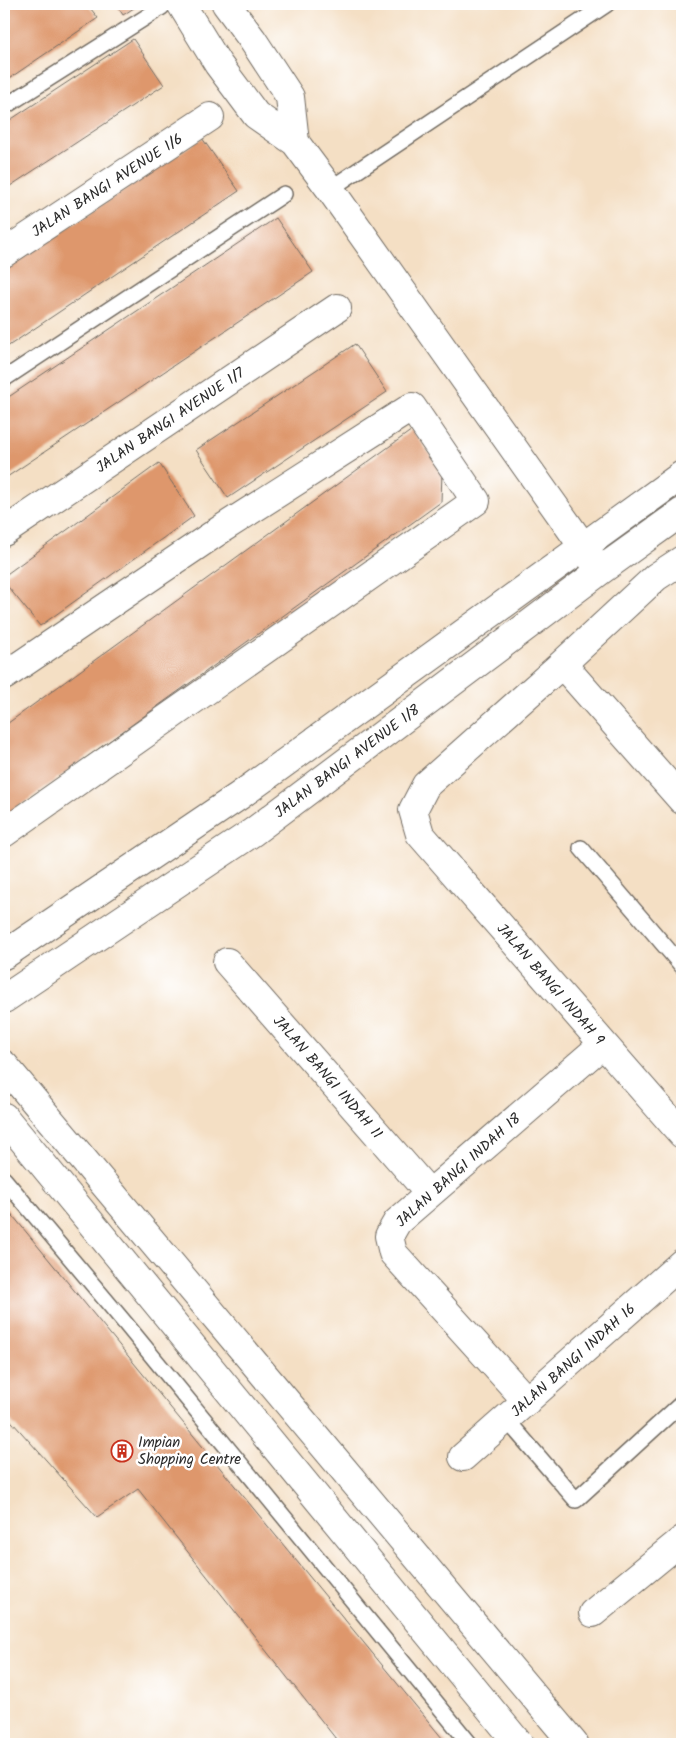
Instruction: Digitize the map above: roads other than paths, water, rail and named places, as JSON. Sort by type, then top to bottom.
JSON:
[{"type":"street","points":[[226,4],[252,39],[290,97],[295,142]]},
{"type":"street","points":[[171,5],[256,115],[295,142],[330,188],[600,571]]},
{"type":"street","name":"JALAN BANGI AVENUE 1/6","points":[[4,253],[210,117]]},
{"type":"street","name":"JALAN BANGI AVENUE 1/7","points":[[4,532],[337,308]]},
{"type":"street","points":[[4,676],[215,534],[412,407],[476,501],[4,833]]},
{"type":"street","points":[[4,955],[239,796],[682,475]]},
{"type":"street","name":"JALAN BANGI AVENUE 1/8","points":[[4,999],[253,832],[600,571],[682,512]]},
{"type":"street","points":[[682,560],[656,577],[562,664],[682,800]]},
{"type":"street","name":"JALAN BANGI INDAH 9","points":[[562,664],[426,785],[412,810],[420,834],[682,1134]]},
{"type":"street","name":"JALAN BANGI INDAH 11","points":[[227,962],[429,1193]]},
{"type":"street","name":"JALAN BANGI INDAH 18","points":[[527,1400],[393,1253],[389,1236],[397,1222],[429,1193],[603,1044]]},
{"type":"street","points":[[4,1065],[574,1744]]},
{"type":"street","points":[[4,1117],[519,1744]]},
{"type":"street","name":"JALAN BANGI INDAH 16","points":[[463,1457],[682,1263]]},
{"type":"street","points":[[593,1613],[682,1540]]},
{"type":"lane","points":[[330,188],[607,4]]},
{"type":"lane","points":[[4,107],[171,5]]},
{"type":"lane","points":[[4,379],[284,194]]},
{"type":"lane","points":[[581,848],[682,966]]},
{"type":"lane","points":[[4,1179],[138,1338],[470,1744]]},
{"type":"lane","points":[[506,1420],[576,1500],[682,1403]]},
{"type":"place","name":"Impian Shopping Centre","points":[[122,1451]]}]
